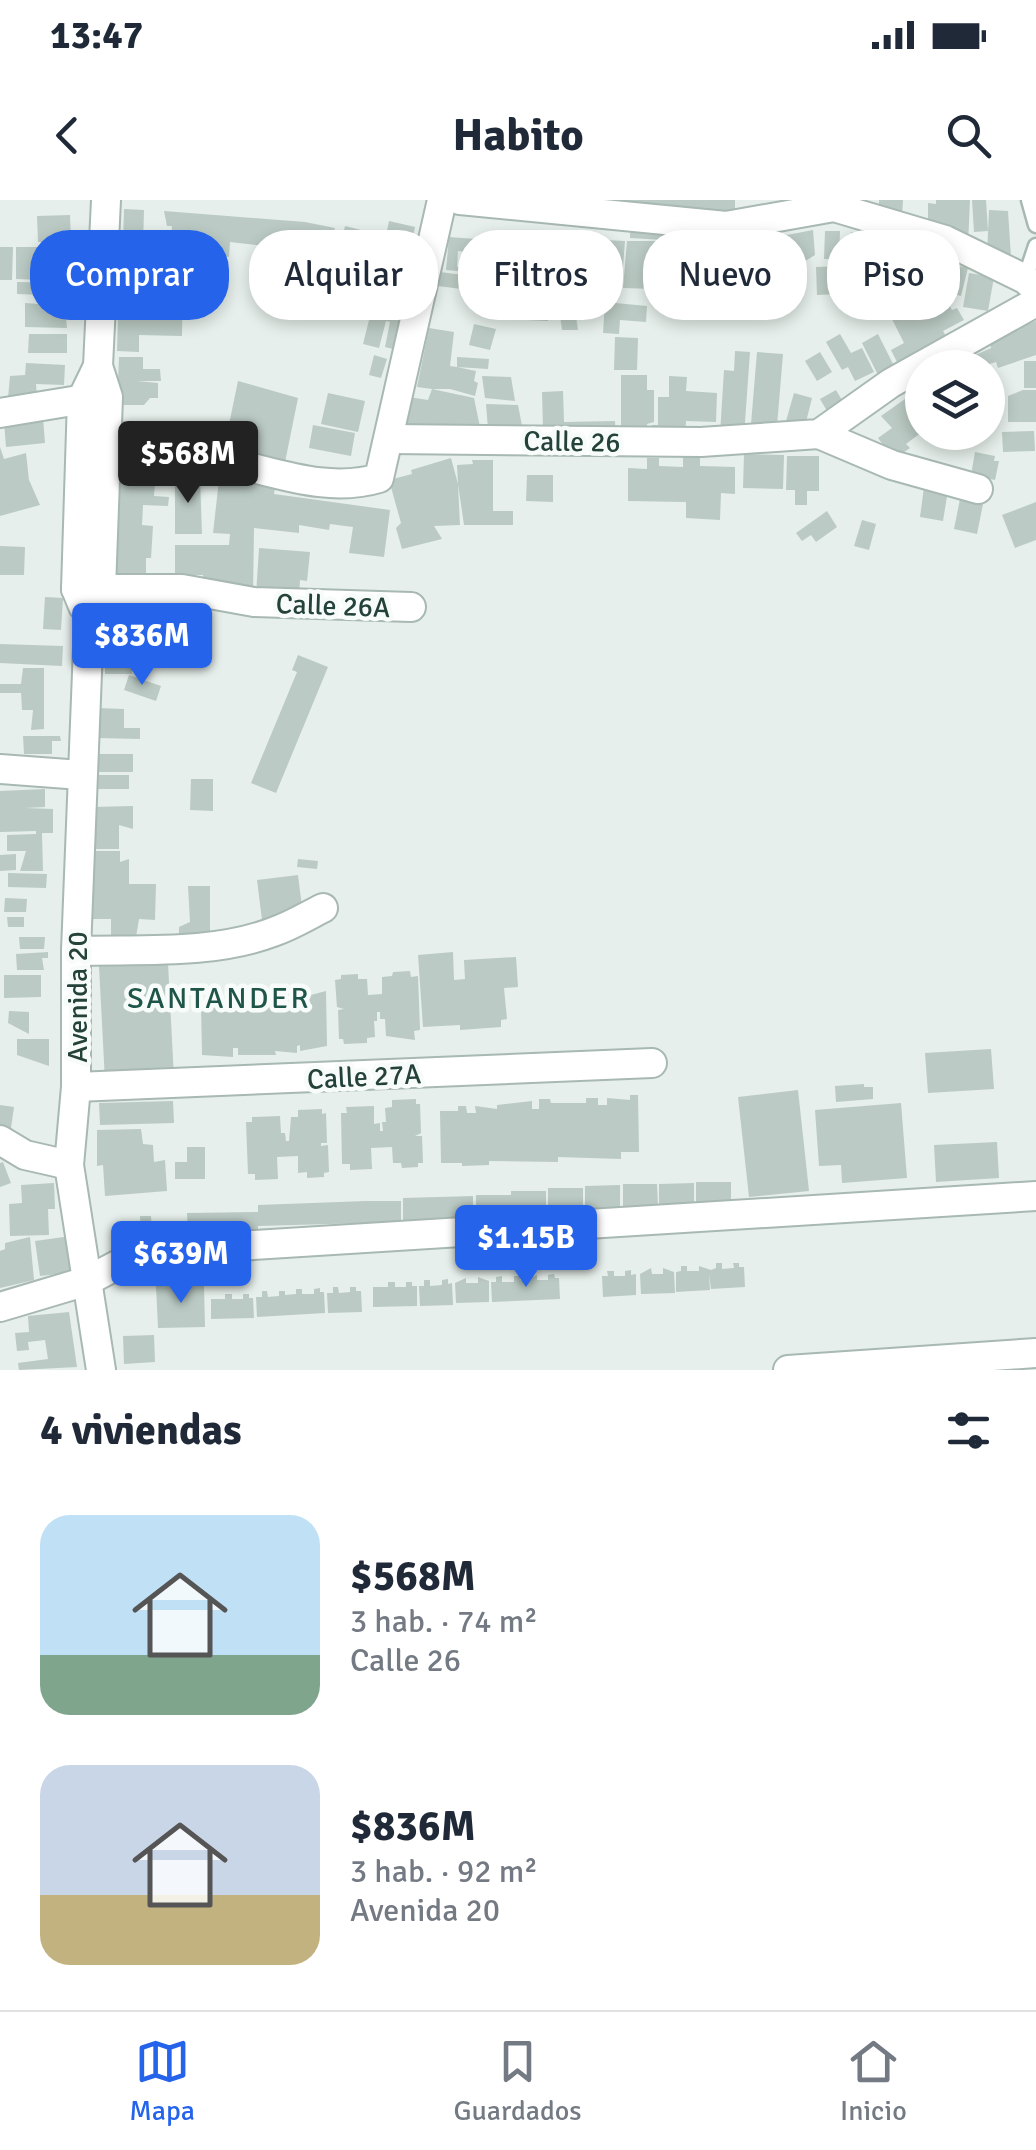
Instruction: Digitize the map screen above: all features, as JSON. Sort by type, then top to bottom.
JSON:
[{"type":"street","name":"Avenida 20","points":[[101,1370],[69,1165],[76,1087],[76,950],[95,398],[106,200]]},
{"type":"street","points":[[104,455],[211,459],[295,480],[362,484],[379,478],[442,200]]},
{"type":"street","points":[[460,200],[726,226],[834,207],[946,240],[1032,290],[820,434]]},
{"type":"street","name":"Avenida 20","points":[[89,589],[104,455],[95,398]]},
{"type":"street","points":[[0,413],[95,398]]},
{"type":"street","points":[[820,434],[892,465],[978,488]]},
{"type":"street","name":"Calle 26","points":[[389,439],[701,442],[820,434]]},
{"type":"street","name":"Calle 26A","points":[[89,589],[182,588],[254,602],[411,607]]},
{"type":"street","points":[[0,770],[82,775]]},
{"type":"street","points":[[76,950],[164,949],[240,942],[274,932],[324,908]]},
{"type":"street","name":"Calle 27A","points":[[76,1087],[652,1063]]},
{"type":"street","points":[[0,1140],[25,1155],[69,1165]]},
{"type":"street","points":[[0,1307],[87,1281],[142,1252],[1036,1196]]},
{"type":"street","points":[[788,1370],[1036,1353]]},
{"type":"lane","points":[[1029,200],[1036,225]]},
{"type":"lane","points":[[1032,290],[1036,246]]},
{"type":"building","points":[[620,200],[735,200],[735,214],[620,217]]},
{"type":"building","points":[[879,200],[903,200],[902,216],[879,216]]},
{"type":"building","points":[[936,200],[970,200],[968,245],[960,242],[960,230],[928,230],[928,203],[936,204]]},
{"type":"building","points":[[972,200],[986,200],[988,231],[974,232]]},
{"type":"building","points":[[124,209],[144,210],[143,230],[123,230]]},
{"type":"building","points":[[989,210],[1008,211],[1011,257],[987,255]]},
{"type":"building","points":[[164,211],[305,222],[335,228],[249,230],[249,244],[230,242],[229,257],[229,230],[172,230]]},
{"type":"building","points":[[70,215],[71,230],[38,230],[37,216]]},
{"type":"building","points":[[389,221],[415,227],[414,230],[387,230]]},
{"type":"building","points":[[813,230],[815,255],[807,260],[807,231]]},
{"type":"building","points":[[630,231],[643,232],[643,239],[630,238]]},
{"type":"building","points":[[825,231],[827,231],[827,259]]},
{"type":"building","points":[[449,237],[458,238],[458,271],[446,270]]},
{"type":"building","points":[[627,241],[643,241],[643,289],[623,288]]},
{"type":"building","points":[[0,247],[13,247],[12,280],[0,280]]},
{"type":"building","points":[[16,247],[30,247],[30,280],[16,279]]},
{"type":"building","points":[[960,266],[968,268],[960,296]]},
{"type":"building","points":[[816,267],[827,267],[827,295],[817,295]]},
{"type":"building","points":[[438,272],[458,274],[458,289],[438,286]]},
{"type":"building","points":[[969,273],[994,277],[988,311],[963,307]]},
{"type":"building","points":[[17,282],[30,282],[30,295],[17,294]]},
{"type":"building","points":[[25,303],[30,303],[30,320],[66,320],[67,328],[25,327]]},
{"type":"building","points":[[623,304],[643,306],[646,322],[620,320]]},
{"type":"building","points":[[960,313],[964,320],[943,331],[946,336],[920,350],[905,350],[903,374],[891,350],[904,343],[892,320],[960,320]]},
{"type":"building","points":[[118,320],[182,320],[182,336],[139,335],[139,352],[117,351]]},
{"type":"building","points":[[369,320],[400,320],[393,349],[385,347],[390,322],[386,321],[379,348],[363,344]]},
{"type":"building","points":[[561,320],[577,320],[578,330],[562,330]]},
{"type":"building","points":[[604,320],[620,320],[619,334],[603,333]]},
{"type":"building","points":[[1036,321],[1036,355],[1005,366],[1005,350],[987,350],[991,348],[988,337]]},
{"type":"building","points":[[474,324],[496,329],[490,350],[469,345]]},
{"type":"building","points":[[429,328],[454,332],[450,366],[476,371],[475,396],[450,389],[417,387]]},
{"type":"building","points":[[29,334],[67,334],[67,353],[28,353]]},
{"type":"building","points":[[840,334],[851,353],[862,348],[874,372],[855,381],[848,367],[842,370],[826,342]]},
{"type":"building","points":[[878,334],[893,364],[879,377],[862,343]]},
{"type":"building","points":[[615,337],[638,338],[637,370],[614,370]]},
{"type":"building","points":[[735,351],[750,352],[744,436],[720,434],[724,370],[734,371]]},
{"type":"building","points":[[757,352],[783,354],[777,426],[751,424]]},
{"type":"building","points":[[820,352],[832,372],[817,381],[805,361]]},
{"type":"building","points":[[374,355],[387,359],[381,378],[369,375]]},
{"type":"building","points":[[119,357],[143,357],[143,369],[160,369],[161,381],[137,381],[158,383],[158,398],[150,398],[144,405],[117,405]]},
{"type":"building","points":[[457,357],[489,359],[488,369],[457,367]]},
{"type":"building","points":[[1024,361],[1036,361],[1036,388],[1024,388]]},
{"type":"building","points":[[26,363],[65,365],[64,385],[36,384],[37,396],[8,398],[10,376],[25,375]]},
{"type":"building","points":[[621,375],[647,375],[647,390],[654,390],[654,422],[647,424],[647,437],[621,437]]},
{"type":"building","points":[[482,376],[511,377],[515,401],[485,398]]},
{"type":"building","points":[[669,376],[687,377],[686,391],[717,393],[716,422],[686,421],[685,438],[652,437],[652,425],[658,425],[658,397],[669,397]]},
{"type":"building","points":[[238,381],[298,398],[283,472],[223,453]]},
{"type":"building","points":[[432,389],[474,398],[481,432],[401,428],[409,397],[428,400]]},
{"type":"building","points":[[836,390],[843,402],[827,411],[820,399]]},
{"type":"building","points":[[1036,390],[1036,422],[1008,422],[1008,396]]},
{"type":"building","points":[[563,391],[564,422],[615,421],[616,436],[543,429],[542,392]]},
{"type":"building","points":[[328,393],[365,401],[358,432],[321,424]]},
{"type":"building","points":[[794,393],[812,398],[805,426],[786,421]]},
{"type":"building","points":[[905,399],[907,450],[894,459],[878,438],[892,428],[881,416]]},
{"type":"building","points":[[486,404],[518,405],[523,431],[488,429]]},
{"type":"building","points":[[43,418],[45,443],[6,447],[4,422]]},
{"type":"building","points":[[121,421],[151,425],[148,445],[119,441]]},
{"type":"building","points":[[155,425],[178,428],[174,455],[152,452]]},
{"type":"building","points":[[313,425],[355,433],[351,456],[309,448]]},
{"type":"building","points":[[1034,431],[1035,451],[1003,452],[1005,432]]},
{"type":"building","points":[[0,447],[4,459],[26,453],[29,480],[40,505],[0,516]]},
{"type":"building","points":[[975,452],[995,456],[994,461],[999,461],[995,480],[971,475]]},
{"type":"building","points":[[744,454],[784,455],[783,489],[743,488]]},
{"type":"building","points":[[787,456],[819,456],[819,491],[807,491],[807,505],[795,505],[795,490],[786,490]]},
{"type":"building","points":[[683,457],[700,457],[700,466],[735,467],[735,494],[721,493],[720,520],[686,518],[686,502],[628,501],[628,468],[647,469],[647,458],[659,458],[659,466],[683,467]]},
{"type":"building","points":[[451,458],[458,484],[460,525],[434,526],[442,539],[402,549],[396,528],[401,523],[389,480]]},
{"type":"building","points":[[493,460],[493,511],[513,511],[513,525],[464,525],[457,465]]},
{"type":"building","points":[[116,473],[169,476],[168,484],[155,483],[154,496],[169,497],[168,506],[143,505],[142,525],[153,526],[146,576],[112,575]]},
{"type":"building","points":[[527,475],[553,475],[553,502],[526,501]]},
{"type":"building","points":[[175,476],[200,478],[202,534],[175,534]]},
{"type":"building","points":[[219,480],[275,488],[274,494],[390,510],[384,557],[349,553],[353,527],[330,524],[329,530],[299,525],[299,533],[254,528],[253,596],[202,594],[203,575],[175,575],[175,545],[229,545],[230,534],[213,533]]},
{"type":"building","points":[[925,480],[949,484],[943,521],[920,517]]},
{"type":"building","points":[[962,489],[985,494],[977,534],[954,529]]},
{"type":"building","points":[[1036,502],[1036,540],[1015,548],[1002,515]]},
{"type":"building","points":[[827,511],[837,527],[816,542],[811,535],[802,541],[796,533]]},
{"type":"building","points":[[862,520],[876,524],[869,550],[854,546]]},
{"type":"building","points":[[0,546],[25,547],[24,575],[0,575]]},
{"type":"building","points":[[259,548],[310,552],[307,581],[300,580],[299,598],[256,595]]},
{"type":"building","points":[[45,597],[63,598],[61,630],[43,629]]},
{"type":"building","points":[[160,598],[161,620],[139,622],[139,650],[101,648],[103,603]]},
{"type":"building","points":[[0,644],[63,646],[62,666],[0,663]]},
{"type":"building","points":[[105,653],[152,653],[152,663],[132,663],[132,674],[105,674]]},
{"type":"building","points":[[298,655],[328,667],[276,793],[251,783],[297,672],[292,670]]},
{"type":"building","points":[[23,668],[44,668],[44,729],[31,730],[33,710],[22,710],[21,693],[0,693],[0,684],[21,684]]},
{"type":"building","points":[[129,675],[161,686],[156,701],[124,690]]},
{"type":"building","points":[[97,708],[124,709],[124,728],[140,728],[140,739],[96,738]]},
{"type":"building","points":[[23,736],[60,736],[61,741],[52,741],[52,754],[24,754]]},
{"type":"building","points":[[91,754],[133,754],[133,772],[91,772]]},
{"type":"building","points":[[95,775],[129,775],[129,789],[95,789]]},
{"type":"building","points":[[191,779],[213,779],[213,811],[190,810]]},
{"type":"building","points":[[45,789],[45,807],[25,808],[53,809],[53,833],[42,833],[43,871],[20,871],[26,851],[7,851],[7,835],[36,831],[0,832],[0,791]]},
{"type":"building","points":[[133,806],[133,829],[119,825],[119,849],[93,849],[91,807]]},
{"type":"building","points":[[94,851],[120,851],[120,862],[129,859],[129,884],[156,884],[155,920],[139,919],[136,937],[111,936],[111,919],[93,919]]},
{"type":"building","points":[[16,854],[16,870],[0,871],[0,855]]},
{"type":"building","points":[[298,859],[318,861],[317,869],[297,867]]},
{"type":"building","points":[[8,873],[47,874],[46,888],[8,887]]},
{"type":"building","points":[[298,875],[303,915],[262,920],[257,880]]},
{"type":"building","points":[[188,886],[210,886],[210,934],[179,938],[179,927],[190,922]]},
{"type":"building","points":[[5,898],[27,899],[26,912],[4,912]]},
{"type":"building","points":[[7,917],[24,917],[24,927],[8,927]]},
{"type":"building","points":[[19,937],[45,937],[44,949],[20,949]]},
{"type":"building","points":[[48,952],[48,958],[42,958],[44,970],[17,970],[16,954]]},
{"type":"building","points":[[453,952],[454,980],[465,979],[464,960],[516,957],[518,987],[504,988],[507,1019],[501,1020],[501,1027],[423,1027],[418,955]]},
{"type":"building","points":[[168,963],[174,1078],[105,1081],[99,966]]},
{"type":"building","points":[[410,971],[411,977],[418,976],[420,1030],[414,1031],[415,1040],[386,1036],[385,1019],[380,1019],[377,1012],[375,1037],[367,1038],[367,1043],[344,1044],[339,1039],[338,1010],[344,1009],[337,1007],[335,980],[341,979],[341,975],[358,974],[358,979],[367,979],[368,995],[382,994],[382,977]]},
{"type":"building","points":[[4,975],[41,975],[41,997],[4,998]]},
{"type":"building","points":[[281,991],[292,991],[293,997],[295,991],[307,991],[307,996],[326,991],[327,1046],[300,1051],[300,1045],[297,1053],[275,1051],[276,1055],[238,1055],[238,1048],[233,1048],[233,1057],[202,1055],[201,1004],[221,1003],[221,998],[230,997],[230,1005],[236,1005],[236,997],[255,1000],[255,994],[281,995]]},
{"type":"building","points":[[9,1011],[29,1012],[29,1034],[8,1023]]},
{"type":"building","points":[[17,1039],[49,1039],[49,1066],[17,1055]]},
{"type":"building","points":[[991,1049],[994,1089],[928,1093],[925,1053]]},
{"type":"building","points":[[835,1086],[873,1087],[873,1099],[836,1102]]},
{"type":"building","points":[[798,1090],[809,1191],[749,1197],[738,1097]]},
{"type":"building","points":[[630,1095],[638,1095],[639,1152],[621,1152],[621,1159],[558,1157],[558,1162],[489,1161],[489,1165],[462,1166],[441,1163],[440,1111],[458,1111],[458,1106],[466,1106],[467,1113],[476,1113],[475,1106],[497,1109],[497,1105],[532,1101],[532,1109],[539,1109],[539,1099],[586,1103],[586,1098],[598,1098],[598,1105],[607,1105],[607,1098],[630,1100]]},
{"type":"building","points":[[416,1099],[416,1104],[420,1104],[421,1133],[415,1136],[422,1136],[423,1163],[402,1168],[401,1163],[393,1163],[392,1147],[371,1148],[372,1169],[350,1170],[350,1164],[342,1164],[341,1113],[347,1113],[346,1107],[374,1106],[374,1124],[380,1123],[383,1131],[385,1108],[392,1107],[392,1100]]},
{"type":"building","points":[[173,1101],[174,1123],[100,1125],[99,1103]]},
{"type":"building","points":[[901,1103],[907,1178],[842,1183],[841,1165],[819,1166],[815,1110]]},
{"type":"building","points":[[0,1105],[14,1107],[10,1135],[0,1133]]},
{"type":"building","points":[[322,1109],[322,1114],[326,1113],[327,1143],[321,1146],[328,1145],[329,1172],[324,1177],[307,1178],[307,1172],[298,1173],[298,1156],[277,1157],[278,1179],[255,1180],[255,1174],[248,1174],[246,1122],[252,1122],[252,1117],[280,1116],[281,1133],[289,1141],[291,1117],[298,1117],[298,1110]]},
{"type":"building","points":[[141,1129],[143,1144],[153,1145],[154,1162],[165,1160],[167,1191],[105,1196],[103,1165],[97,1166],[97,1130]]},
{"type":"building","points":[[997,1142],[999,1178],[936,1182],[934,1145]]},
{"type":"building","points":[[187,1147],[205,1147],[205,1179],[175,1179],[175,1162],[187,1162]]},
{"type":"building","points":[[3,1162],[11,1183],[0,1187],[0,1163]]},
{"type":"building","points":[[696,1182],[731,1182],[731,1204],[696,1204]]},
{"type":"building","points":[[54,1183],[55,1209],[48,1209],[49,1235],[10,1236],[9,1204],[22,1203],[21,1185]]},
{"type":"building","points":[[694,1183],[694,1206],[659,1206],[659,1184]]},
{"type":"building","points":[[623,1184],[657,1184],[658,1206],[623,1206]]},
{"type":"building","points":[[620,1185],[620,1208],[585,1208],[585,1186]]},
{"type":"building","points":[[548,1188],[583,1188],[583,1210],[548,1210]]},
{"type":"building","points":[[511,1191],[546,1191],[546,1213],[476,1217],[476,1195],[511,1195]]},
{"type":"building","points":[[473,1196],[473,1218],[403,1221],[403,1198]]},
{"type":"building","points":[[401,1201],[401,1222],[258,1226],[258,1234],[188,1235],[187,1213],[258,1212],[258,1205]]},
{"type":"building","points":[[140,1216],[151,1216],[152,1234],[141,1234]]},
{"type":"building","points":[[71,1236],[75,1272],[40,1276],[35,1241]]},
{"type":"building","points":[[30,1237],[34,1280],[0,1288],[0,1251],[5,1249],[5,1243]]},
{"type":"building","points":[[716,1263],[722,1263],[722,1269],[734,1268],[733,1263],[744,1267],[745,1287],[711,1289],[709,1274],[710,1290],[676,1292],[676,1272],[681,1271],[681,1266],[687,1266],[687,1271],[699,1271],[699,1266],[711,1270]]},
{"type":"building","points":[[651,1268],[652,1274],[663,1274],[663,1268],[674,1272],[675,1293],[641,1294],[640,1274]]},
{"type":"building","points":[[631,1270],[631,1275],[636,1274],[636,1295],[603,1297],[602,1276],[608,1276],[607,1271],[625,1276],[625,1271]]},
{"type":"building","points":[[537,1275],[537,1280],[548,1280],[548,1275],[559,1278],[560,1299],[492,1302],[491,1282],[496,1282],[496,1277],[502,1276],[502,1282],[514,1282],[514,1276],[524,1281]]},
{"type":"building","points":[[478,1277],[489,1281],[489,1302],[456,1303],[455,1283],[466,1278],[466,1283],[478,1283]]},
{"type":"building","points":[[448,1279],[448,1284],[452,1283],[453,1305],[420,1306],[419,1286],[424,1286],[424,1280],[430,1280],[430,1286],[442,1285],[442,1280]]},
{"type":"building","points":[[388,1282],[395,1282],[395,1287],[406,1287],[406,1282],[417,1286],[417,1306],[373,1307],[373,1287],[388,1287]]},
{"type":"building","points":[[204,1285],[205,1327],[158,1328],[156,1286]]},
{"type":"building","points":[[333,1287],[338,1287],[339,1293],[350,1292],[350,1287],[361,1291],[362,1312],[328,1313],[327,1293],[333,1293]]},
{"type":"building","points":[[296,1289],[302,1289],[302,1294],[314,1294],[314,1289],[324,1292],[325,1313],[257,1317],[256,1297],[262,1297],[262,1291],[267,1291],[268,1297],[279,1296],[279,1291],[296,1294]]},
{"type":"building","points":[[225,1294],[243,1299],[243,1294],[249,1294],[253,1298],[254,1318],[211,1319],[211,1299],[225,1299]]},
{"type":"building","points":[[69,1312],[77,1367],[19,1370],[18,1363],[48,1359],[45,1340],[28,1342],[29,1350],[17,1351],[15,1333],[29,1332],[28,1316]]},
{"type":"building","points":[[154,1335],[155,1362],[124,1364],[123,1336]]},
{"type":"district","name":"SANTANDER","points":[[219,998]]}]
